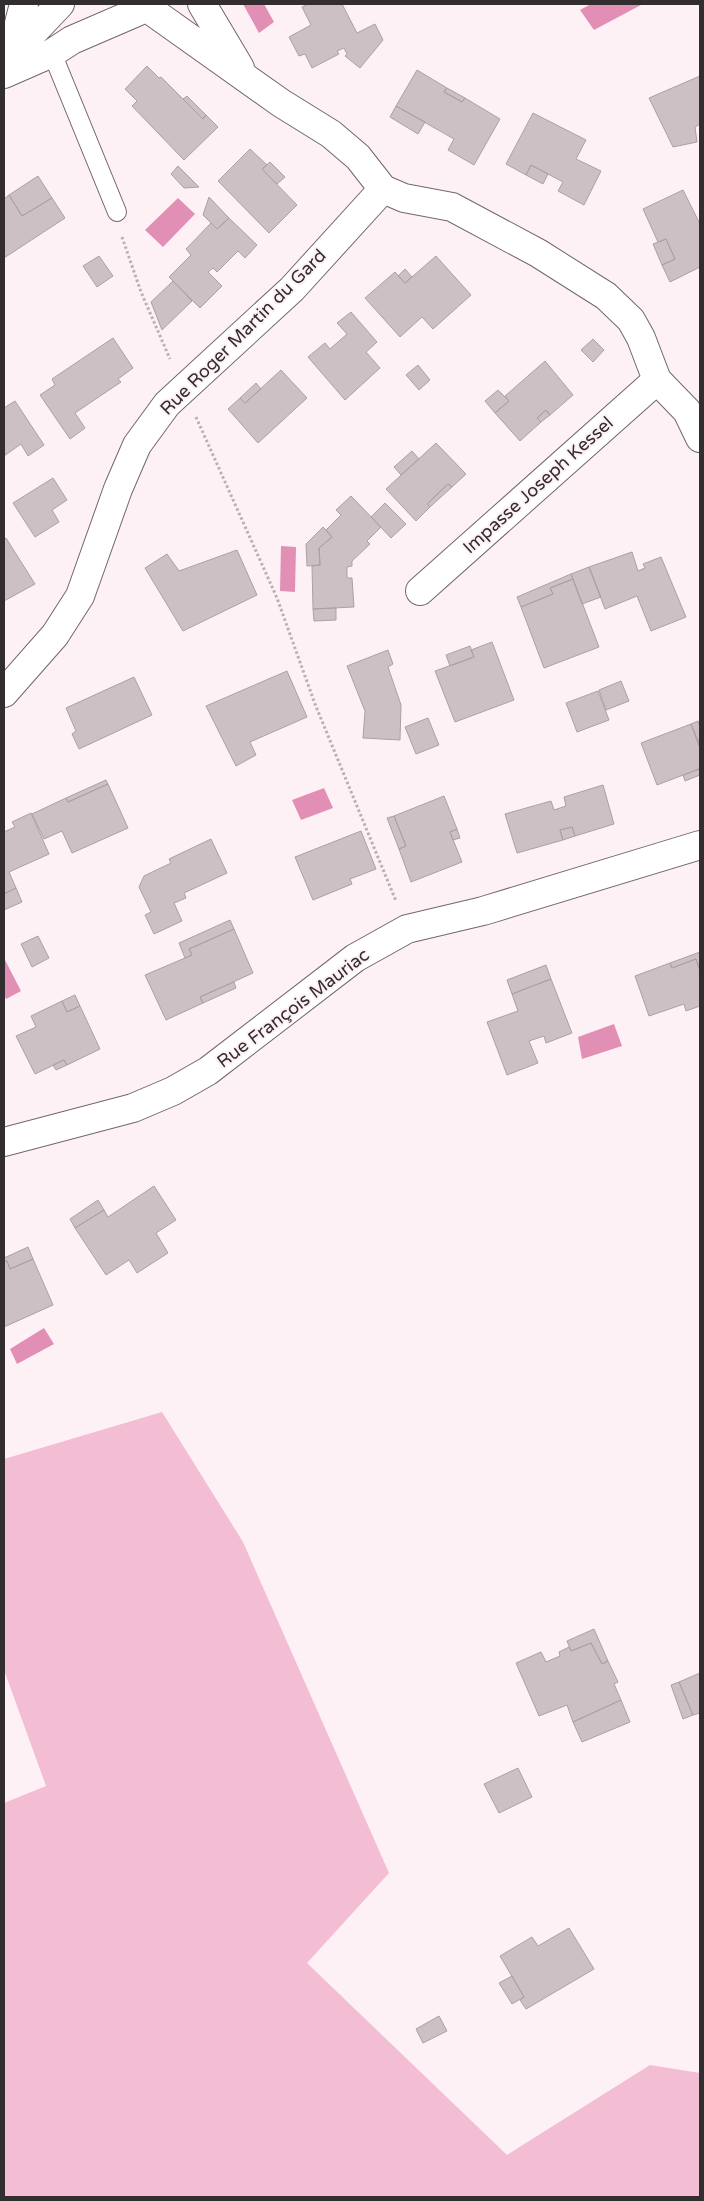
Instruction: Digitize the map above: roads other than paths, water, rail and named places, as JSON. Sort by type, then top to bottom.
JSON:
[{"type":"street","points":[[4,54],[18,31],[24,4]]},
{"type":"street","points":[[4,63],[60,4]]},
{"type":"street","points":[[202,4],[246,77]]},
{"type":"street","points":[[4,74],[52,54],[72,40],[146,8],[281,103],[331,134],[358,157],[384,189],[404,198],[452,207],[538,253],[606,296],[631,320],[642,338],[656,380],[687,411],[700,438]]},
{"type":"street","name":"Rue Roger Martin du Gard","points":[[4,693],[55,635],[80,596],[118,489],[137,445],[166,404],[292,289],[384,189]]},
{"type":"street","name":"Impasse Joseph Kessel","points":[[420,591],[656,380]]},
{"type":"street","name":"Rue François Mauriac","points":[[4,1142],[133,1108],[173,1091],[208,1071],[355,958],[407,929],[483,911],[700,846]]},
{"type":"lane","points":[[52,54],[117,212]]}]
